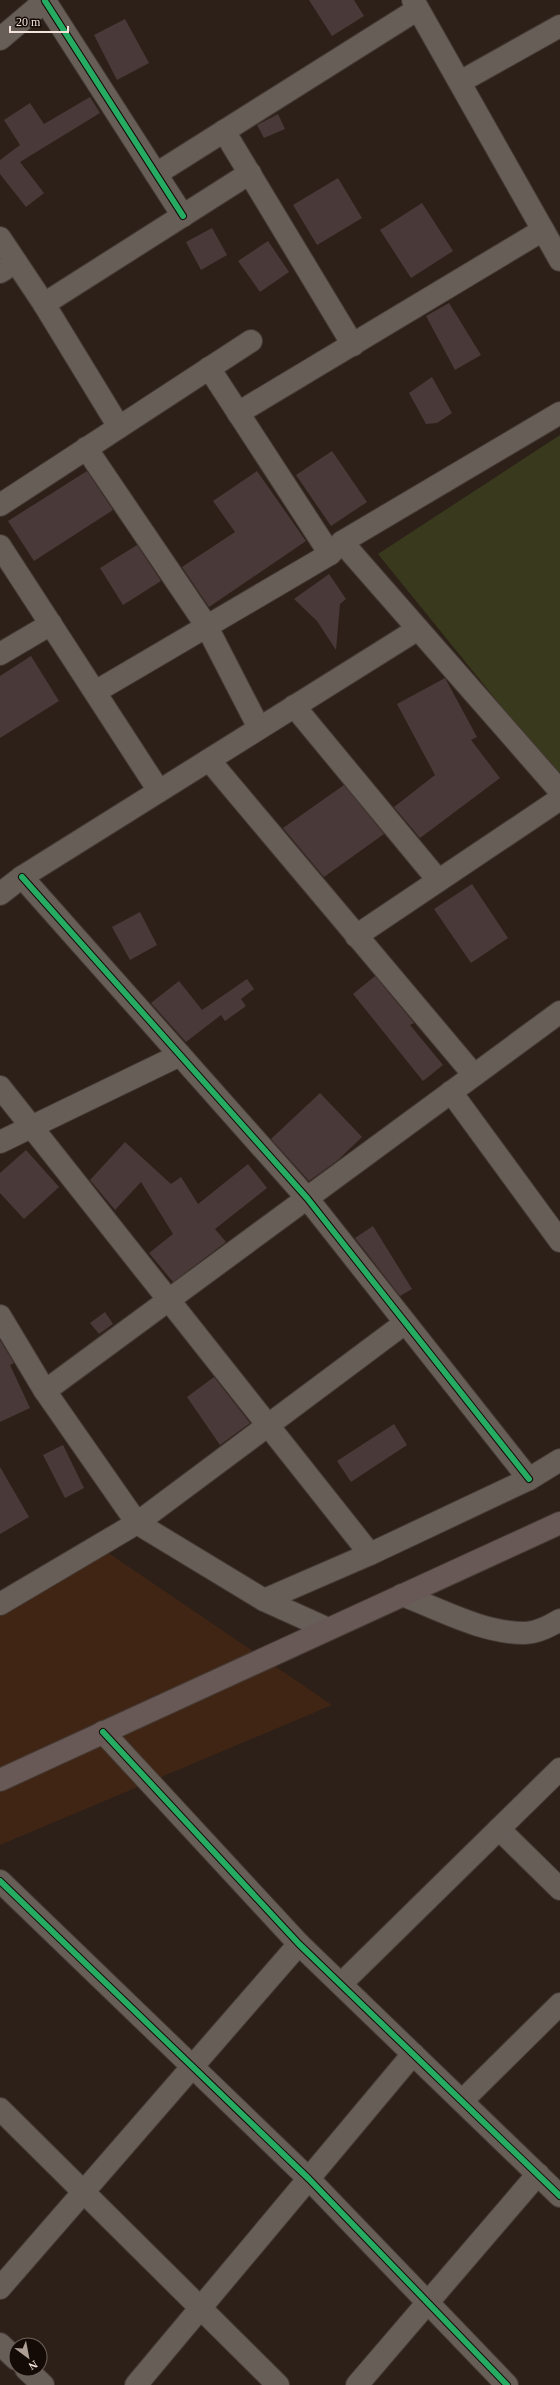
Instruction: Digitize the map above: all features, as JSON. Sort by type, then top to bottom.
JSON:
[{"type":"highway","points":[[0,1780],[560,1523]]},
{"type":"street","points":[[0,39],[45,0],[183,216]]},
{"type":"street","points":[[156,174],[224,131],[415,4],[560,260]]},
{"type":"street","points":[[460,82],[559,30]]},
{"type":"street","points":[[224,131],[352,345]]},
{"type":"street","points":[[44,304],[250,174]]},
{"type":"street","points":[[238,413],[544,230]]},
{"type":"street","points":[[0,238],[8,267],[44,304],[119,427]]},
{"type":"street","points":[[0,505],[250,341]]},
{"type":"street","points":[[209,368],[238,413],[336,548],[418,629],[560,791]]},
{"type":"street","points":[[95,692],[560,414]]},
{"type":"street","points":[[86,448],[206,626],[259,728]]},
{"type":"street","points":[[0,546],[160,791]]},
{"type":"street","points":[[0,654],[51,624]]},
{"type":"street","points":[[0,894],[22,877],[418,629]]},
{"type":"street","points":[[294,706],[438,880]]},
{"type":"street","points":[[209,760],[474,1075]]},
{"type":"street","points":[[356,936],[560,799]]},
{"type":"street","points":[[22,877],[308,1198],[529,1479]]},
{"type":"street","points":[[45,1391],[474,1075],[559,1015]]},
{"type":"street","points":[[0,1142],[180,1055]]},
{"type":"street","points":[[0,1087],[370,1554]]},
{"type":"street","points":[[451,1092],[560,1241]]},
{"type":"street","points":[[0,1316],[45,1391],[137,1523],[264,1600],[328,1629]]},
{"type":"street","points":[[0,1604],[137,1523],[405,1323]]},
{"type":"street","points":[[264,1600],[370,1554],[529,1479],[560,1460]]},
{"type":"street","points":[[402,1595],[486,1628],[527,1633],[555,1630]]},
{"type":"street","points":[[103,1732],[299,1944],[560,2196]]},
{"type":"street","points":[[341,1984],[560,1769]]},
{"type":"street","points":[[499,1829],[560,1889]]},
{"type":"street","points":[[0,1881],[309,2179],[507,2385]]},
{"type":"street","points":[[0,2288],[299,1944]]},
{"type":"street","points":[[462,2101],[560,2004]]},
{"type":"street","points":[[136,2385],[413,2054]]},
{"type":"street","points":[[0,2109],[278,2385]]},
{"type":"street","points":[[357,2385],[538,2174]]},
{"type":"street","points":[[0,2344],[8,2352]]},
{"type":"street","points":[[34,2377],[43,2385]]},
{"type":"shaded area","points":[[101,1548],[332,1705],[0,1845],[0,1593]]},
{"type":"green space","points":[[560,435],[560,773],[557,775],[378,554]]},
{"type":"building","points":[[309,0],[354,0],[364,16],[332,36]]},
{"type":"building","points":[[125,19],[149,63],[117,80],[94,35]]},
{"type":"building","points":[[90,97],[100,113],[20,162],[44,193],[26,207],[0,174],[0,160],[20,145],[4,120],[30,103],[44,124]]},
{"type":"building","points":[[278,114],[285,129],[264,138],[257,125]]},
{"type":"building","points":[[338,178],[362,218],[317,245],[293,205]]},
{"type":"building","points":[[422,203],[453,251],[411,278],[380,230]]},
{"type":"building","points":[[212,228],[227,255],[201,270],[186,242]]},
{"type":"building","points":[[268,241],[289,272],[260,292],[238,261]]},
{"type":"building","points":[[449,303],[481,355],[455,370],[426,316]]},
{"type":"building","points":[[432,377],[452,413],[437,423],[426,424],[409,393]]},
{"type":"building","points":[[332,451],[367,502],[331,526],[296,475]]},
{"type":"building","points":[[87,471],[113,510],[34,561],[8,521]]},
{"type":"building","points":[[257,471],[306,541],[209,607],[182,567],[235,532],[213,501]]},
{"type":"building","points":[[137,545],[161,581],[123,605],[100,568]]},
{"type":"building","points":[[329,574],[346,599],[340,604],[336,650],[317,621],[294,599]]},
{"type":"building","points":[[31,656],[59,701],[0,738],[0,676]]},
{"type":"building","points":[[445,678],[477,737],[471,740],[500,778],[420,838],[394,807],[435,775],[397,704]]},
{"type":"building","points":[[344,785],[384,834],[324,877],[283,828]]},
{"type":"building","points":[[472,884],[508,938],[471,963],[434,909]]},
{"type":"building","points":[[140,912],[157,945],[130,960],[112,927]]},
{"type":"building","points":[[375,976],[414,1023],[410,1025],[443,1065],[423,1081],[353,994]]},
{"type":"building","points":[[247,979],[254,989],[241,999],[246,1006],[225,1021],[221,1015],[186,1042],[151,1003],[179,981],[202,1010]]},
{"type":"building","points":[[320,1093],[362,1137],[338,1160],[309,1181],[271,1139]]},
{"type":"building","points":[[125,1142],[171,1184],[181,1177],[198,1204],[248,1164],[267,1188],[215,1229],[226,1242],[173,1282],[149,1253],[173,1234],[141,1182],[115,1210],[90,1180]]},
{"type":"building","points":[[26,1150],[59,1187],[24,1219],[0,1193],[0,1173]]},
{"type":"building","points":[[373,1226],[412,1289],[400,1296],[355,1238]]},
{"type":"building","points":[[105,1312],[113,1324],[99,1334],[90,1323]]},
{"type":"building","points":[[0,1340],[14,1363],[10,1365],[30,1408],[0,1422]]},
{"type":"building","points":[[214,1377],[250,1423],[220,1445],[187,1397]]},
{"type":"building","points":[[394,1424],[407,1445],[351,1482],[337,1461]]},
{"type":"building","points":[[63,1445],[84,1488],[65,1498],[43,1455]]},
{"type":"building","points":[[0,1467],[29,1517],[0,1534]]},
{"type":"cycle path","points":[[45,1],[183,216]]},
{"type":"cycle path","points":[[22,877],[307,1198],[529,1479]]},
{"type":"cycle path","points":[[103,1732],[299,1944],[560,2196]]},
{"type":"cycle path","points":[[0,1881],[309,2179],[507,2385]]}]
